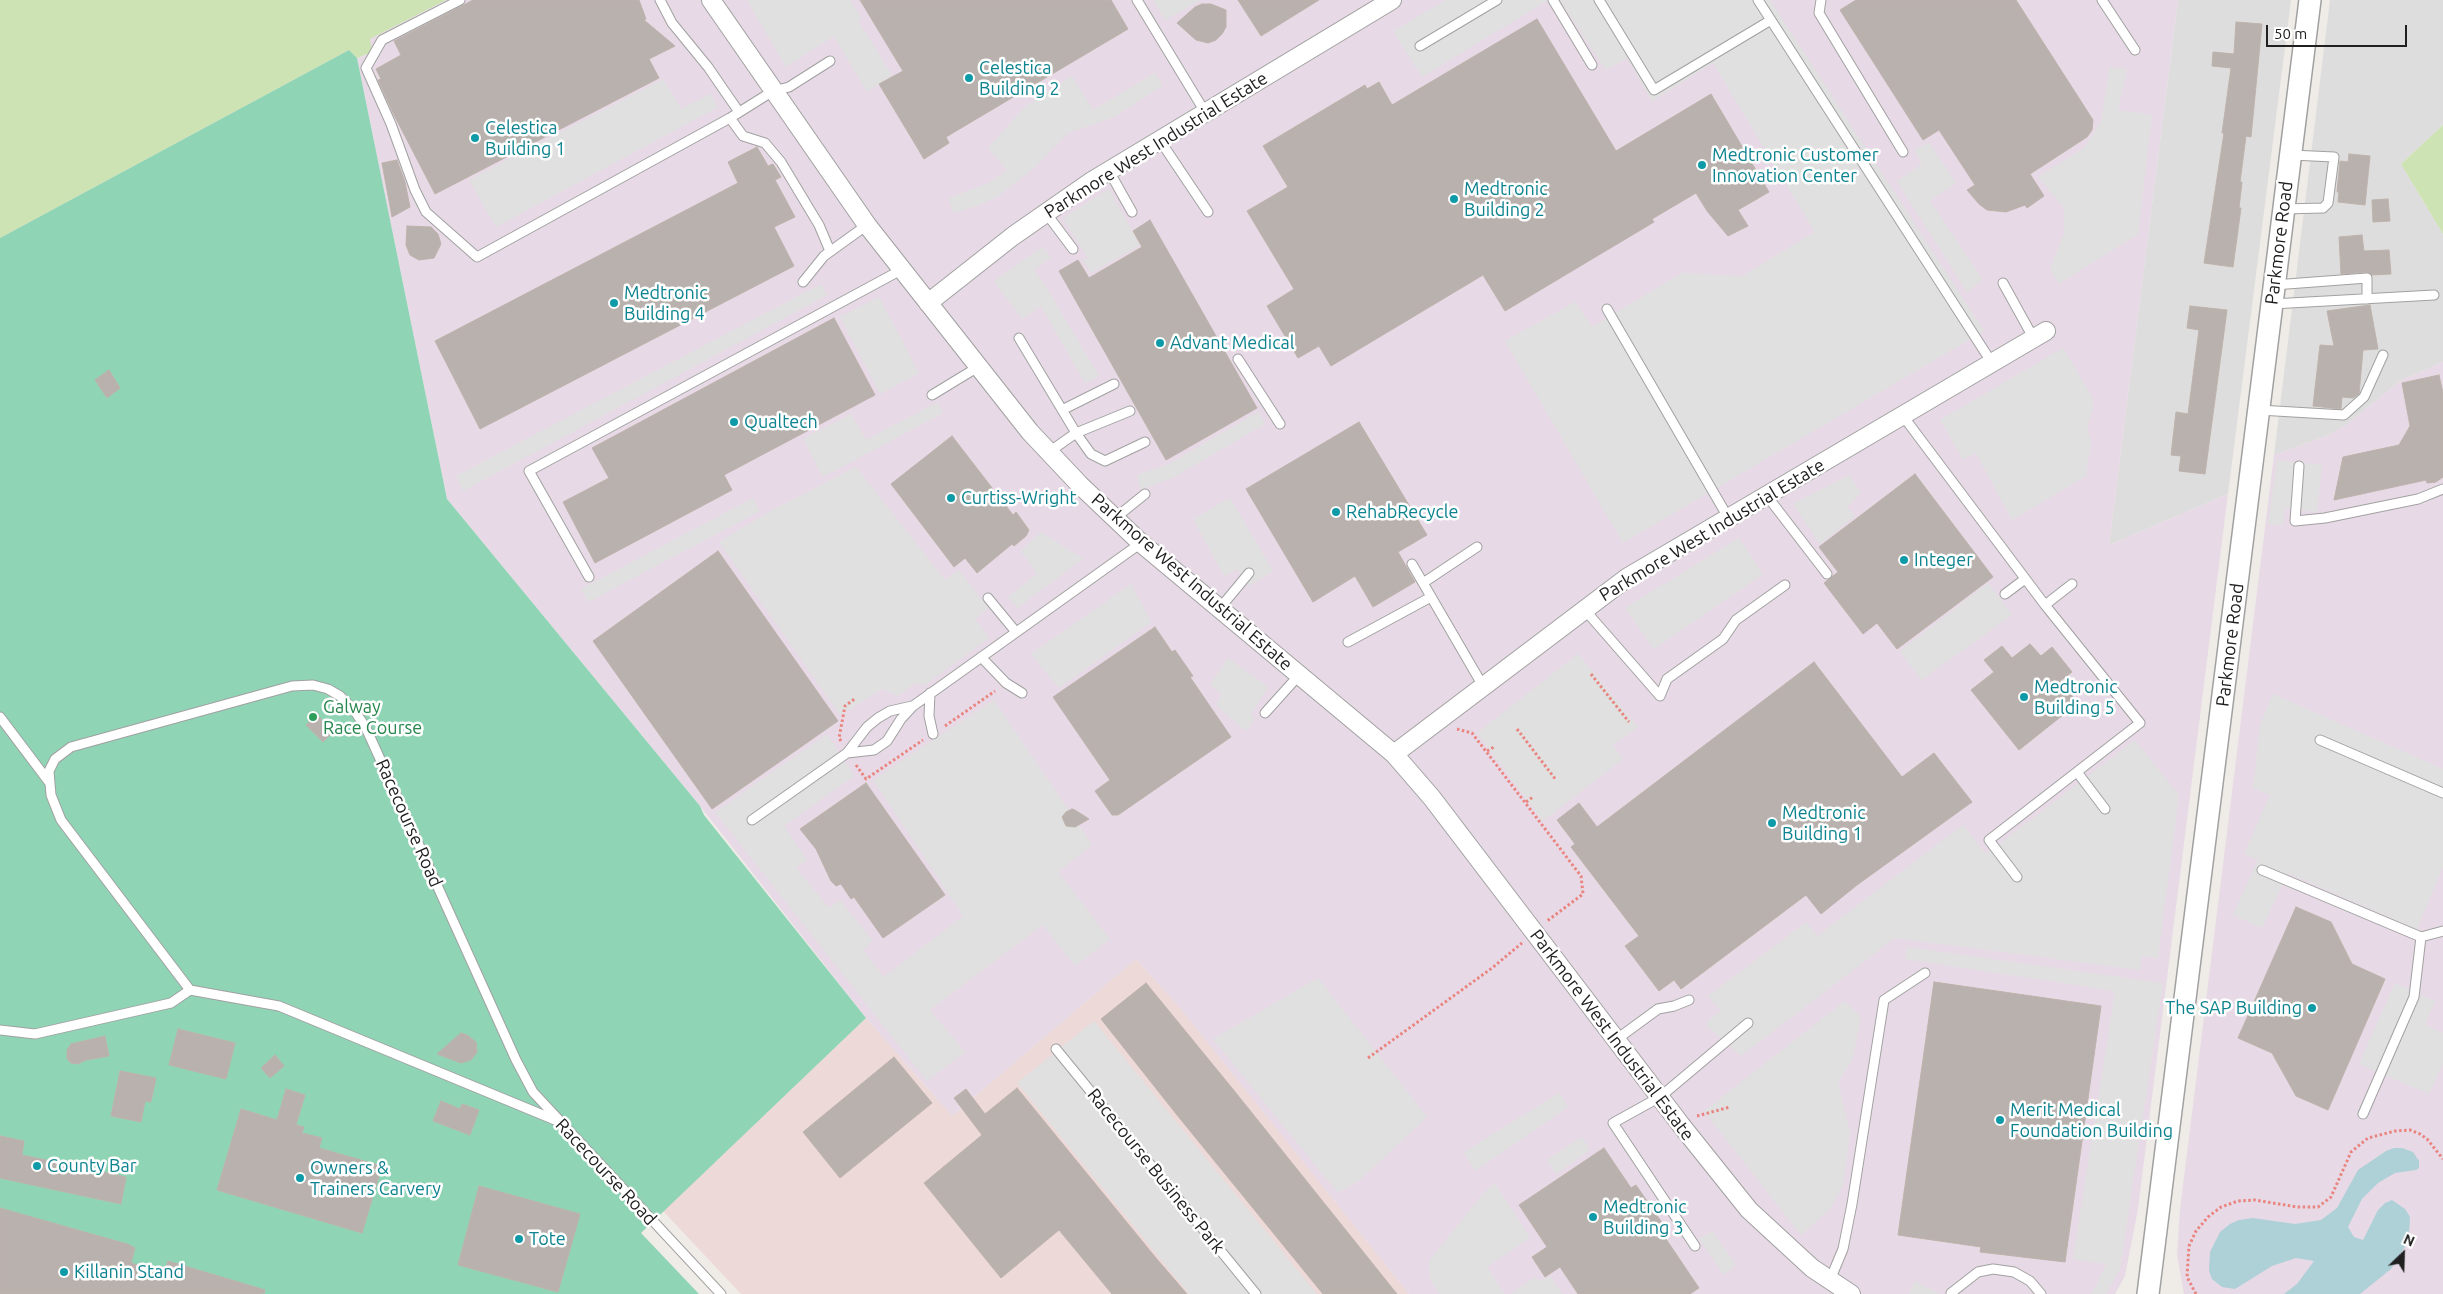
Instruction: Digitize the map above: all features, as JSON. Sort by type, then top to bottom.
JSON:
[{"type":"street","name":"Parkmore West Industrial Estate","points":[[711,0],[867,225],[978,367],[1049,452],[1114,519],[1141,543],[1394,754],[1432,798],[1748,1210],[1785,1245],[1851,1294]]},
{"type":"street","name":"Parkmore West Industrial Estate","points":[[928,303],[1046,213],[1159,139],[1392,0]]},
{"type":"street","name":"Parkmore Road","points":[[2149,1293],[2310,0]]},
{"type":"street","name":"Parkmore West Industrial Estate","points":[[1394,754],[1628,577],[2040,335]]},
{"type":"lane","points":[[460,0],[382,40],[366,68],[391,124],[415,190],[426,212],[477,257],[730,118],[773,91],[789,86],[830,61]]},
{"type":"lane","points":[[660,0],[672,23],[708,67],[739,112]]},
{"type":"lane","points":[[1137,0],[1206,112]]},
{"type":"lane","points":[[1420,46],[1497,0]]},
{"type":"lane","points":[[1553,0],[1592,65]]},
{"type":"lane","points":[[1599,0],[1654,90],[1771,20]]},
{"type":"lane","points":[[1758,0],[1992,363]]},
{"type":"lane","points":[[1821,0],[1819,13],[1903,152]]},
{"type":"lane","points":[[2102,0],[2135,50]]},
{"type":"lane","points":[[730,118],[743,136],[765,143],[780,162],[819,225],[830,251]]},
{"type":"lane","points":[[1159,139],[1208,212]]},
{"type":"lane","points":[[2284,209],[2323,208],[2328,203],[2334,158],[2290,155]]},
{"type":"lane","points":[[1110,171],[1132,212]]},
{"type":"lane","points":[[1046,213],[1073,249]]},
{"type":"lane","points":[[804,282],[824,256],[867,225]]},
{"type":"lane","points":[[590,577],[529,471],[901,270]]},
{"type":"lane","points":[[2273,294],[2367,278],[2368,299]]},
{"type":"lane","points":[[2003,283],[2040,335]]},
{"type":"lane","points":[[2273,294],[2368,299],[2434,295]]},
{"type":"lane","points":[[1607,309],[1729,519]]},
{"type":"lane","points":[[1019,338],[1076,433],[1091,454],[1105,461],[1145,442]]},
{"type":"lane","points":[[2259,410],[2344,416],[2364,397],[2383,355]]},
{"type":"lane","points":[[1238,359],[1280,424]]},
{"type":"lane","points":[[932,396],[978,367]]},
{"type":"lane","points":[[1062,410],[1114,384]]},
{"type":"lane","points":[[1049,452],[1076,433],[1130,411]]},
{"type":"lane","points":[[1903,416],[2045,605],[2140,723],[1989,840],[2017,877]]},
{"type":"lane","points":[[2299,466],[2295,521],[2325,518],[2418,499],[2443,489]]},
{"type":"lane","points":[[1114,519],[1145,494]]},
{"type":"lane","points":[[1767,496],[1827,574]]},
{"type":"lane","points":[[847,752],[874,750],[887,741],[901,718],[913,706],[1141,543]]},
{"type":"lane","points":[[1423,583],[1477,547]]},
{"type":"lane","points":[[1412,564],[1483,686]]},
{"type":"lane","points":[[1220,608],[1249,572]]},
{"type":"lane","points":[[2005,594],[2025,579]]},
{"type":"lane","points":[[2045,605],[2072,584]]},
{"type":"lane","points":[[1584,609],[1660,696],[1667,679],[1723,639],[1736,620],[1785,585]]},
{"type":"lane","points":[[1348,642],[1432,597]]},
{"type":"lane","points":[[988,598],[1016,632]]},
{"type":"lane","points":[[981,657],[1006,683],[1022,693]]},
{"type":"lane","points":[[1265,713],[1300,674]]},
{"type":"lane","name":"Racecourse Road","points":[[49,782],[49,771],[55,759],[71,747],[292,686],[313,685],[340,696],[354,710],[366,728],[516,1060],[533,1092],[721,1294]]},
{"type":"lane","points":[[930,693],[929,716],[933,734]]},
{"type":"lane","points":[[752,820],[847,752],[867,727],[878,718],[890,711],[913,706]]},
{"type":"lane","points":[[0,717],[49,782],[60,820],[190,990],[279,1006],[559,1122]]},
{"type":"lane","points":[[2320,740],[2443,793]]},
{"type":"lane","points":[[2077,772],[2105,809]]},
{"type":"lane","points":[[2262,870],[2421,937],[2443,931]]},
{"type":"lane","points":[[2363,1114],[2414,996],[2421,937]]},
{"type":"lane","points":[[1830,1280],[1843,1249],[1852,1204],[1884,1000],[1925,974]]},
{"type":"lane","points":[[0,1030],[36,1034],[171,1003],[190,990]]},
{"type":"lane","points":[[1617,1039],[1658,1009],[1682,1004],[1689,1000]]},
{"type":"lane","points":[[1695,1246],[1613,1123],[1660,1097],[1748,1023]]},
{"type":"lane","name":"Racecourse Business Park","points":[[1056,1049],[1256,1294]]},
{"type":"lane","points":[[1951,1293],[1978,1272],[1994,1269],[2014,1272],[2030,1281],[2041,1294]]},
{"type":"path","points":[[1591,674],[1628,722]]},
{"type":"path","points":[[1518,730],[1556,780]]},
{"type":"path","points":[[1487,751],[1494,747]]},
{"type":"path","points":[[1526,802],[1533,797]]},
{"type":"path","points":[[1681,1125],[1695,1117],[1730,1107]]},
{"type":"path","points":[[2196,1294],[2187,1277],[2190,1246],[2196,1231],[2208,1217],[2221,1207],[2238,1201],[2255,1200],[2297,1207],[2318,1207],[2331,1197],[2351,1152],[2368,1138],[2395,1131],[2410,1130],[2420,1134],[2427,1139],[2443,1159]]},
{"type":"shaded area","points":[[446,0],[2178,0],[2109,545],[2228,494],[2138,1209],[2125,1276],[2115,1294],[1409,1294],[1180,1008],[1136,959],[952,1116],[866,1018],[700,806],[447,499],[357,58],[372,52],[370,39]]},
{"type":"shaded area","points":[[747,0],[850,0],[861,18],[858,21],[892,75],[867,92],[834,36],[786,67]]},
{"type":"shaded area","points":[[1153,0],[1201,0],[1165,20]]},
{"type":"shaded area","points":[[1446,0],[1548,0],[1422,77],[1393,31]]},
{"type":"shaded area","points":[[1560,0],[1770,0],[1984,331],[1623,543],[1505,341],[1575,302],[1592,327],[1682,273],[1742,276],[1815,232],[1713,63],[1652,101],[1627,58],[1606,70]]},
{"type":"shaded area","points":[[2178,0],[2291,0],[2228,494],[2109,545]]},
{"type":"shaded area","points":[[2330,0],[2443,0],[2443,125],[2401,164],[2443,234],[2443,362],[2400,381],[2346,425],[2329,435],[2274,455]]},
{"type":"shaded area","points":[[2110,67],[2127,69],[2118,110],[2152,115],[2138,234],[2059,284],[2050,269],[2064,233],[2064,208],[2038,177],[2085,147],[2101,121]]},
{"type":"shaded area","points":[[1155,73],[1163,86],[1112,118],[1068,133],[1034,168],[997,197],[977,206],[953,213],[949,198],[989,183],[1007,170],[988,148],[1026,106],[1072,76],[1093,110]]},
{"type":"shaded area","points":[[663,79],[681,109],[711,94],[718,107],[496,227],[469,180]]},
{"type":"shaded area","points":[[1929,142],[1956,183],[1930,201],[1983,280],[1967,292],[1897,181],[1922,164],[1914,150]]},
{"type":"shaded area","points":[[1109,189],[1140,245],[1091,273],[1083,260],[1088,258],[1063,218]]},
{"type":"shaded area","points":[[1042,247],[1051,257],[1034,270],[1045,285],[1099,376],[1085,383],[1041,306],[1022,319],[994,281]]},
{"type":"shaded area","points":[[821,284],[827,295],[463,491],[456,476]]},
{"type":"shaded area","points":[[879,297],[919,373],[880,394],[840,317]]},
{"type":"shaded area","points":[[2063,348],[2091,395],[2094,405],[2087,427],[2091,442],[2086,476],[2012,520],[1976,453],[1963,459],[1940,420]]},
{"type":"shaded area","points":[[2443,362],[2443,1294],[2184,1294],[2177,1255],[2180,1209],[2274,455],[2329,435],[2346,425],[2400,381]]},
{"type":"shaded area","points":[[938,402],[943,413],[823,477],[803,439],[851,414],[866,440]]},
{"type":"shaded area","points":[[1258,412],[1265,424],[1174,477],[1141,490],[1137,475],[1167,465]]},
{"type":"shaded area","points":[[2277,460],[2322,465],[2317,512],[2285,508],[2283,526],[2268,524]]},
{"type":"shaded area","points":[[856,467],[945,580],[959,570],[988,608],[975,619],[989,638],[925,685],[914,684],[898,696],[882,689],[840,715],[719,542],[774,509]]},
{"type":"shaded area","points":[[1849,475],[1861,493],[1847,507],[1855,516],[1820,544],[1793,504]]},
{"type":"shaded area","points":[[753,498],[760,511],[588,602],[581,589]]},
{"type":"shaded area","points":[[1230,498],[1273,571],[1249,586],[1237,569],[1224,576],[1193,519]]},
{"type":"shaded area","points":[[1041,532],[1083,559],[1017,608],[1008,597],[1037,574],[1021,551]]},
{"type":"shaded area","points":[[1739,538],[1763,574],[1654,649],[1625,608]]},
{"type":"shaded area","points":[[1988,583],[2012,615],[1921,680],[1900,651]]},
{"type":"shaded area","points":[[1131,584],[1151,622],[1059,688],[1031,654]]},
{"type":"shaded area","points":[[1578,654],[1638,727],[1613,745],[1623,759],[1543,821],[1477,733]]},
{"type":"shaded area","points":[[1228,658],[1268,687],[1251,715],[1255,719],[1246,731],[1216,705],[1222,694],[1210,685]]},
{"type":"shaded area","points":[[2273,694],[2443,769],[2443,866],[2417,929],[2288,873],[2262,928],[2233,915],[2258,860],[2244,854],[2270,795],[2253,788],[2260,725]]},
{"type":"shaded area","points":[[994,700],[1092,845],[1058,872],[1110,939],[1075,966],[1043,925],[930,1010],[965,1052],[927,1081],[715,812],[827,734],[854,776],[784,826],[807,860],[796,868],[829,908],[840,900],[873,941],[863,950],[884,977],[963,916],[873,780]]},
{"type":"shaded area","points":[[2135,740],[2179,795],[2158,958],[2142,956],[2140,970],[1895,938],[1741,1056],[1705,1024],[1721,1011],[1708,996],[1806,922],[1817,936],[1963,825],[1986,854]]},
{"type":"shaded area","points":[[1907,947],[2163,983],[2120,1269],[2106,1294],[2090,1294],[2093,1292],[2106,1264],[2073,1259],[2115,991],[1905,959]]},
{"type":"shaded area","points":[[1136,959],[1180,1008],[1409,1294],[741,1294],[663,1211],[866,1018],[952,1116]]},
{"type":"shaded area","points":[[1318,978],[1427,1117],[1361,1179],[1338,1193],[1213,1039]]},
{"type":"shaded area","points":[[2395,983],[2435,1001],[2425,1025],[2443,1033],[2443,1063],[2429,1094],[2359,1064]]},
{"type":"shaded area","points":[[1845,1001],[1861,1018],[1852,1061],[1838,1082],[1850,1132],[1843,1185],[1830,1209],[1801,1235],[1704,1111]]},
{"type":"shaded area","points":[[1094,1021],[1317,1294],[1189,1294],[1017,1083]]},
{"type":"shaded area","points":[[1559,1093],[1568,1107],[1475,1171],[1464,1152]]},
{"type":"shaded area","points":[[1582,1137],[1590,1150],[1556,1174],[1547,1160]]},
{"type":"shaded area","points":[[1495,1183],[1530,1238],[1487,1267],[1505,1294],[1440,1294],[1430,1280],[1429,1261],[1481,1196]]},
{"type":"shaded area","points":[[1712,1231],[1736,1265],[1724,1275],[1699,1239]]},
{"type":"shaded area","points":[[1550,1276],[1562,1294],[1511,1294],[1535,1277],[1540,1281]]},
{"type":"shaded area","points":[[1915,1281],[1939,1294],[1909,1294]]},
{"type":"green space","points":[[0,0],[446,0],[370,39],[372,52],[357,58],[349,50],[0,238]]},
{"type":"green space","name":"Galway Race Course","points":[[349,50],[357,58],[447,499],[700,806],[704,815],[866,1018],[641,1233],[699,1294],[0,1294],[0,238]]},
{"type":"green space","points":[[2443,125],[2443,234],[2401,164]]},
{"type":"water","points":[[2402,1148],[2413,1152],[2419,1161],[2419,1168],[2395,1173],[2378,1183],[2362,1199],[2348,1227],[2354,1237],[2363,1240],[2378,1210],[2385,1203],[2392,1200],[2405,1209],[2410,1217],[2409,1234],[2406,1245],[2391,1269],[2360,1294],[2284,1294],[2297,1284],[2314,1261],[2296,1258],[2272,1266],[2235,1289],[2222,1287],[2212,1279],[2209,1271],[2210,1252],[2220,1232],[2230,1224],[2239,1220],[2253,1218],[2295,1224],[2321,1220],[2337,1208],[2358,1170],[2386,1151]]},
{"type":"building","name":"Celestica Building 1","points":[[473,0],[639,0],[646,19],[644,20],[675,46],[649,59],[659,78],[435,194],[393,113],[378,80],[381,79],[376,69],[401,55],[394,41]]},
{"type":"building","name":"Celestica Building 2","points":[[860,0],[1111,0],[1128,29],[946,137],[949,143],[924,159],[879,84],[903,71]]},
{"type":"building","points":[[1238,0],[1319,0],[1261,36]]},
{"type":"building","points":[[1856,0],[2016,0],[2093,120],[2092,130],[2087,137],[2030,174],[2044,196],[2027,208],[2025,205],[2006,212],[1987,210],[1979,204],[1967,190],[1975,185],[1939,130],[1923,140],[1840,10]]},
{"type":"building","points":[[1202,4],[1211,4],[1226,10],[1226,27],[1216,40],[1208,43],[1196,40],[1177,23],[1195,7]]},
{"type":"building","name":"Medtronic Building 2","points":[[1537,19],[1616,151],[1711,94],[1769,192],[1738,210],[1748,226],[1728,236],[1707,211],[1696,193],[1652,219],[1654,222],[1505,311],[1483,275],[1331,366],[1319,346],[1298,358],[1267,306],[1294,289],[1247,211],[1288,187],[1263,146],[1365,85],[1367,89],[1379,82],[1392,105]]},
{"type":"building","points":[[2236,22],[2262,24],[2251,137],[2246,136],[2240,182],[2242,182],[2239,208],[2241,208],[2233,267],[2204,263],[2224,133],[2222,133],[2231,68],[2212,66],[2213,52],[2234,54]]},
{"type":"building","name":"Medtronic Building 4","points":[[757,147],[768,166],[773,164],[781,177],[775,180],[795,217],[774,227],[794,266],[480,429],[435,341],[738,183],[728,162]]},
{"type":"building","points":[[2349,154],[2370,156],[2365,205],[2338,202],[2340,161],[2348,162]]},
{"type":"building","points":[[397,160],[405,182],[410,207],[392,217],[382,163]]},
{"type":"building","points":[[2388,199],[2390,221],[2373,222],[2372,200]]},
{"type":"building","name":"Advant Medical","points":[[1150,220],[1257,408],[1166,460],[1059,271],[1078,260],[1089,278],[1142,247],[1133,231]]},
{"type":"building","points":[[407,226],[431,227],[438,234],[441,244],[434,258],[419,260],[410,255],[406,245]]},
{"type":"building","points":[[2362,235],[2364,251],[2389,250],[2391,274],[2372,275],[2367,272],[2341,274],[2339,237]]},
{"type":"building","points":[[2370,305],[2378,349],[2363,350],[2359,394],[2353,398],[2342,397],[2341,409],[2313,406],[2320,345],[2334,346],[2327,311]]},
{"type":"building","points":[[2190,306],[2227,310],[2205,474],[2179,471],[2181,456],[2171,455],[2176,412],[2188,414],[2199,330],[2187,328]]},
{"type":"building","name":"Qualtech","points":[[834,318],[875,395],[724,475],[732,490],[595,563],[563,502],[609,478],[592,448]]},
{"type":"building","points":[[109,370],[120,388],[107,398],[95,380]]},
{"type":"building","points":[[2439,375],[2443,393],[2443,477],[2436,482],[2427,483],[2426,480],[2334,500],[2343,457],[2399,445],[2410,426],[2402,383]]},
{"type":"building","name":"RehabRecycle","points":[[1359,422],[1427,535],[1398,552],[1415,582],[1373,607],[1355,576],[1313,602],[1246,489]]},
{"type":"building","name":"Curtiss-Wright","points":[[952,436],[1013,515],[1016,512],[1029,530],[1026,536],[1014,546],[1012,544],[977,573],[965,558],[954,567],[891,484]]},
{"type":"building","name":"Integer","points":[[1915,474],[1993,577],[1897,649],[1877,623],[1863,634],[1824,583],[1838,572],[1819,547]]},
{"type":"building","points":[[718,551],[838,721],[712,809],[593,641]]},
{"type":"building","points":[[1155,627],[1172,652],[1175,650],[1193,676],[1190,677],[1231,737],[1118,815],[1112,815],[1095,791],[1110,780],[1053,697]]},
{"type":"building","name":"Medtronic Building 5","points":[[2030,644],[2041,656],[2052,647],[2072,672],[2060,681],[2078,703],[2019,750],[1971,690],[1994,672],[1984,660],[2002,646],[2012,658]]},
{"type":"building","name":"Medtronic Building 1","points":[[1814,662],[1902,777],[1934,753],[1972,802],[1857,885],[1821,914],[1806,895],[1681,989],[1674,980],[1659,991],[1625,946],[1639,936],[1571,847],[1575,844],[1557,820],[1579,803],[1597,827]]},
{"type":"building","points":[[317,715],[334,731],[323,742],[306,725]]},
{"type":"building","points":[[866,783],[945,895],[883,938],[854,897],[851,899],[841,884],[836,886],[831,881],[816,849],[800,829]]},
{"type":"building","points":[[1072,809],[1089,819],[1075,827],[1066,826],[1062,817]]},
{"type":"building","name":"The SAP Building","points":[[2296,907],[2331,922],[2352,964],[2385,979],[2328,1110],[2296,1096],[2272,1053],[2238,1038]]},
{"type":"building","name":"Merit Medical Foundation Building","points":[[1934,982],[2101,1006],[2065,1262],[1980,1252],[1981,1247],[1898,1235]]},
{"type":"building","points":[[1146,983],[1397,1294],[1323,1294],[1177,1115],[1101,1019]]},
{"type":"building","points":[[178,1029],[235,1043],[226,1079],[169,1065]]},
{"type":"building","points":[[461,1033],[476,1042],[477,1052],[471,1060],[461,1063],[437,1054]]},
{"type":"building","points":[[105,1036],[109,1056],[86,1060],[78,1064],[71,1063],[67,1059],[67,1050],[71,1044]]},
{"type":"building","points":[[275,1055],[284,1066],[270,1078],[261,1068]]},
{"type":"building","points":[[894,1057],[932,1103],[840,1178],[803,1132]]},
{"type":"building","points":[[120,1071],[156,1078],[151,1102],[145,1101],[141,1122],[111,1116]]},
{"type":"building","points":[[1017,1088],[1187,1294],[1112,1294],[1059,1230],[1001,1278],[924,1183],[982,1135],[954,1098],[966,1089],[985,1114]]},
{"type":"building","name":"Owners & Trainers Carvery","points":[[286,1089],[305,1095],[296,1125],[304,1127],[302,1133],[322,1138],[319,1148],[382,1166],[362,1233],[217,1190],[241,1109],[277,1120]]},
{"type":"building","points":[[441,1101],[460,1109],[462,1104],[479,1110],[470,1135],[433,1121]]},
{"type":"building","name":"County Bar","points":[[0,1136],[24,1141],[22,1155],[126,1177],[121,1204],[0,1178]]},
{"type":"building","name":"Medtronic Building 3","points":[[1604,1148],[1631,1188],[1636,1185],[1667,1230],[1662,1233],[1699,1288],[1690,1294],[1578,1294],[1560,1267],[1545,1277],[1532,1257],[1547,1247],[1519,1205]]},
{"type":"building","name":"Tote","points":[[479,1186],[580,1214],[558,1292],[458,1265]]},
{"type":"building","name":"Killanin Stand","points":[[0,1208],[127,1244],[135,1248],[131,1263],[164,1273],[168,1261],[265,1290],[264,1294],[0,1294]]},
{"type":"place","name":"Celestica Building 2","points":[[969,78]]},
{"type":"place","name":"Celestica Building 1","points":[[475,138]]},
{"type":"place","name":"Medtronic Customer Innovation Center","points":[[1702,165]]},
{"type":"place","name":"Medtronic Building 2","points":[[1454,199]]},
{"type":"place","name":"Medtronic Building 4","points":[[614,303]]},
{"type":"place","name":"Advant Medical","points":[[1160,343]]},
{"type":"place","name":"Qualtech","points":[[734,422]]},
{"type":"place","name":"Curtiss-Wright","points":[[951,498]]},
{"type":"place","name":"RehabRecycle","points":[[1336,512]]},
{"type":"place","name":"Integer","points":[[1904,560]]},
{"type":"place","name":"Medtronic Building 5","points":[[2024,697]]},
{"type":"place","name":"Galway Race Course","points":[[313,717]]},
{"type":"place","name":"Medtronic Building 1","points":[[1772,823]]},
{"type":"place","name":"The SAP Building","points":[[2312,1008]]},
{"type":"place","name":"Merit Medical Foundation Building","points":[[2000,1120]]},
{"type":"place","name":"County Bar","points":[[37,1166]]},
{"type":"place","name":"Owners & Trainers Carvery","points":[[300,1178]]},
{"type":"place","name":"Medtronic Building 3","points":[[1593,1217]]},
{"type":"place","name":"Tote","points":[[519,1239]]},
{"type":"place","name":"Killanin Stand","points":[[64,1272]]}]
